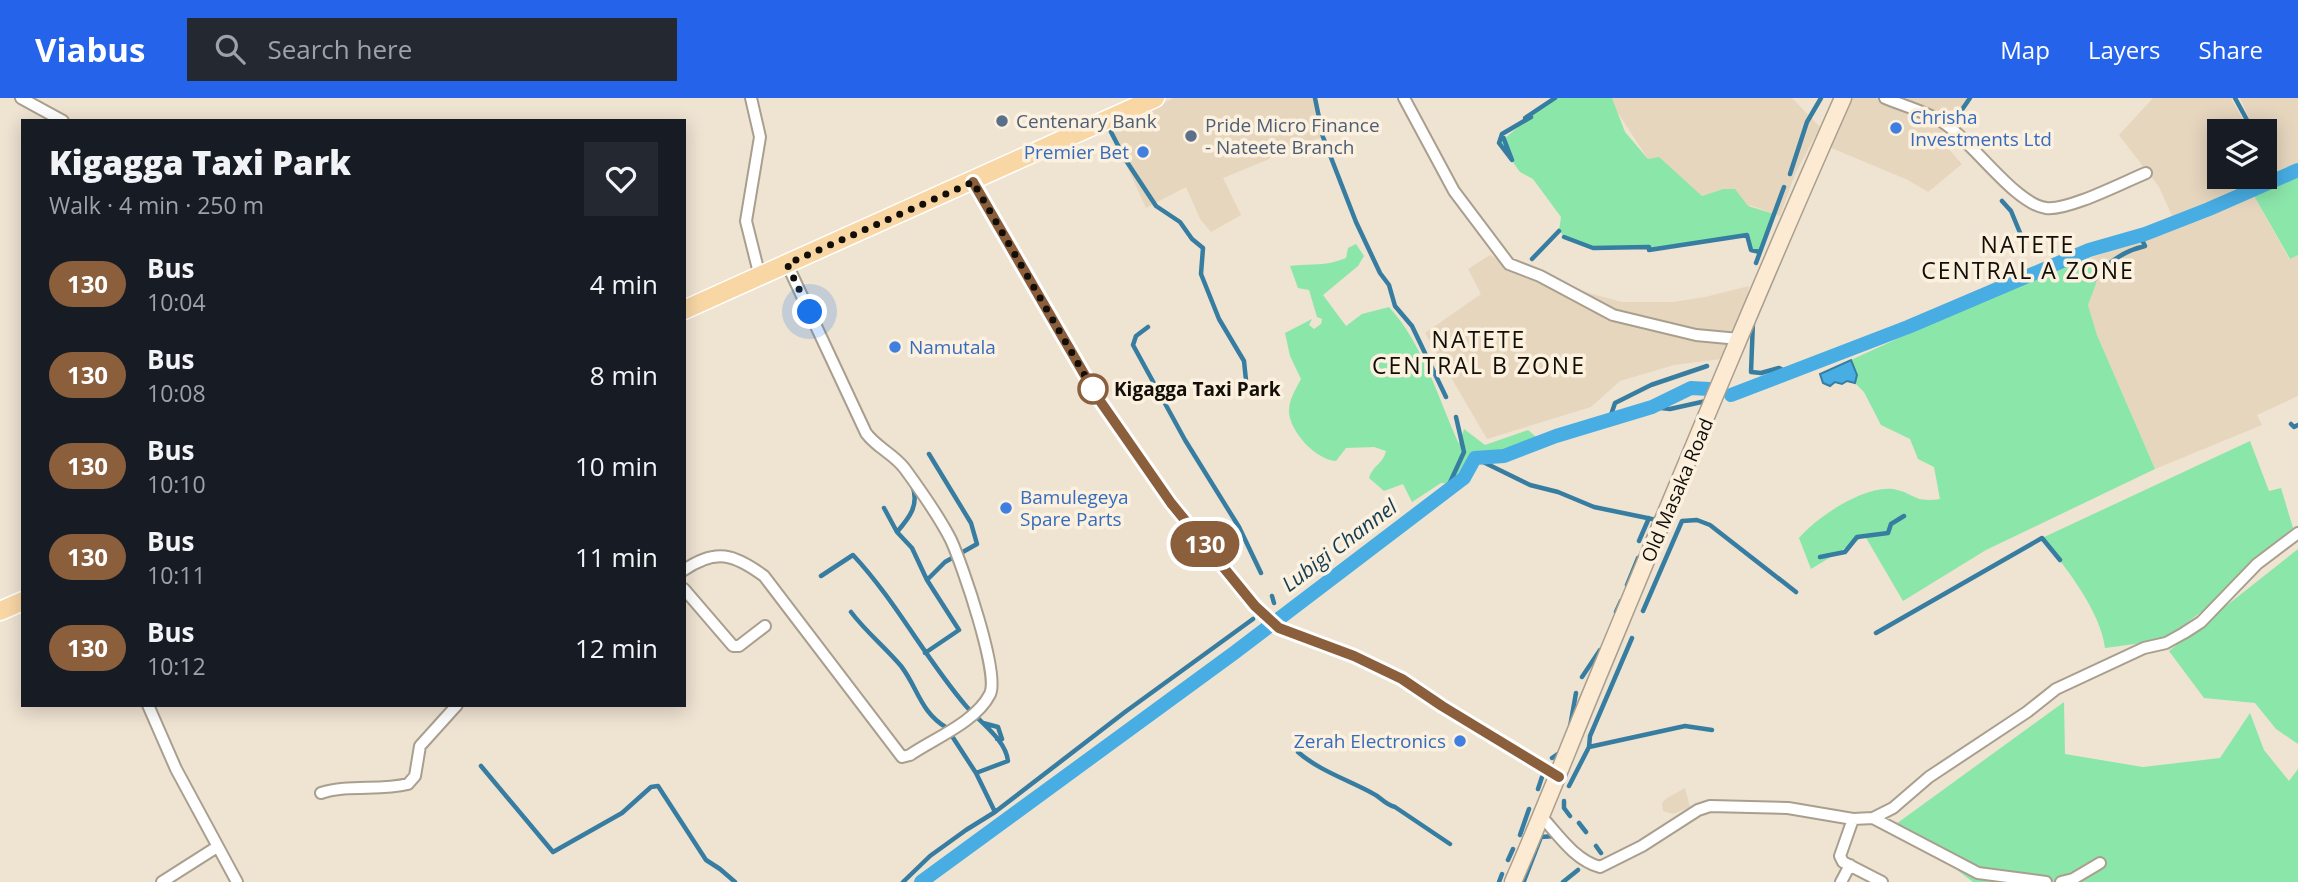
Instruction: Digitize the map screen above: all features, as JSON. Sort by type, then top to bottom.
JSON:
[{"type":"main road","points":[[686,309],[1155,98]]},
{"type":"main road","name":"Old Masaka Road","points":[[1513,882],[1559,777],[1592,690],[1739,339],[1843,98]]},
{"type":"main road","points":[[0,611],[21,602]]},
{"type":"street","points":[[21,98],[60,119]]},
{"type":"street","points":[[751,98],[760,137],[746,221],[760,276]]},
{"type":"street","points":[[1404,98],[1454,191],[1509,264],[1540,276],[1613,314],[1696,335],[1739,339]]},
{"type":"street","points":[[1885,98],[1945,124],[2001,177],[2034,204],[2046,208],[2062,207],[2146,173]]},
{"type":"street","points":[[973,182],[1098,398],[1171,503],[1228,575],[1268,619],[1279,628],[1305,640],[1354,656],[1402,679],[1559,777]]},
{"type":"street","points":[[686,569],[708,556],[718,554],[745,563],[764,576],[902,757],[910,755],[967,718],[980,708],[991,692],[989,665],[980,621],[951,541],[903,466],[877,447],[866,433],[787,264]]},
{"type":"street","points":[[1542,817],[1572,851],[1584,861],[1600,867],[1642,846],[1698,810],[1710,807],[1787,808],[1853,819],[1873,818],[1893,808],[1929,777],[2027,712],[2056,688],[2144,648],[2166,643],[2201,622],[2257,564],[2298,533]]},
{"type":"street","points":[[686,591],[733,646],[739,646],[765,626]]},
{"type":"street","points":[[149,707],[176,769],[237,882]]},
{"type":"street","points":[[321,793],[343,787],[370,789],[408,784],[415,776],[420,746],[455,707]]},
{"type":"street","points":[[1873,818],[1978,873],[2046,882]]},
{"type":"street","points":[[1853,819],[1840,856],[1843,862],[1882,882]]},
{"type":"street","points":[[162,882],[217,847]]},
{"type":"street","points":[[2060,882],[2073,879],[2100,863]]},
{"type":"street","points":[[1841,882],[1850,865]]},
{"type":"shaded area","points":[[1174,98],[1315,98],[1323,137],[1280,151],[1267,160],[1223,178],[1241,215],[1211,232],[1200,219],[1186,187],[1146,208],[1109,127]]},
{"type":"shaded area","points":[[1612,98],[1792,98],[1820,127],[1795,174],[1780,216],[1750,205],[1750,208],[1723,189],[1702,196],[1648,159],[1616,110]]},
{"type":"shaded area","points":[[1853,98],[1875,98],[1940,127],[1944,133],[1938,137],[1962,164],[1928,192],[1908,180],[1829,147]]},
{"type":"shaded area","points":[[1895,98],[1970,98],[1952,123]]},
{"type":"shaded area","points":[[2153,98],[2231,98],[2242,119],[2207,119],[2207,189],[2247,189],[2174,220],[2159,187],[2119,135]]},
{"type":"shaded area","points":[[2240,98],[2298,98],[2298,165],[2277,175],[2277,119],[2250,119]]},
{"type":"shaded area","points":[[2253,194],[2289,259],[2298,255],[2298,396],[2257,415],[2262,425],[2155,469],[2097,335],[2088,305],[2096,284],[2090,258],[2151,237]]},
{"type":"shaded area","points":[[1490,255],[1534,278],[1622,302],[1673,302],[1749,286],[1744,311],[1721,359],[1674,365],[1620,381],[1591,407],[1487,439],[1425,333],[1481,294],[1468,269]]},
{"type":"shaded area","points":[[1685,788],[1690,807],[1673,814],[1663,811],[1662,803]]},
{"type":"green space","points":[[1555,98],[1612,98],[1625,132],[1648,159],[1659,157],[1702,196],[1723,189],[1735,189],[1748,206],[1774,214],[1760,252],[1751,250],[1747,235],[1695,244],[1646,248],[1588,246],[1566,237],[1559,231],[1561,217],[1533,179],[1520,172],[1499,143],[1529,118],[1525,118]]},
{"type":"green space","points":[[2298,172],[2298,255],[2290,259],[2253,194],[2263,189],[2277,189],[2277,182]]},
{"type":"green space","points":[[1356,244],[1364,256],[1358,266],[1323,295],[1346,326],[1362,314],[1389,307],[1421,354],[1459,444],[1464,429],[1485,445],[1528,430],[1541,441],[1504,456],[1475,458],[1464,478],[1455,484],[1441,483],[1412,502],[1403,484],[1384,491],[1369,478],[1386,451],[1374,447],[1346,448],[1336,461],[1320,456],[1305,443],[1290,419],[1290,402],[1301,379],[1290,356],[1285,333],[1312,319],[1309,325],[1314,329],[1321,324],[1322,319],[1317,317],[1309,290],[1298,288],[1290,266],[1338,261],[1346,258],[1348,248]]},
{"type":"green space","points":[[2090,258],[2096,284],[2088,305],[2097,335],[2155,469],[1986,550],[1903,601],[1865,536],[1811,569],[1799,538],[1817,521],[1842,504],[1881,489],[1893,489],[1924,500],[1940,499],[1934,467],[1918,459],[1910,439],[1881,425],[1864,392],[1855,383],[1857,375],[1851,360],[1958,311]]},
{"type":"green space","points":[[2250,441],[2269,491],[2281,488],[2293,528],[2248,564],[2217,600],[2164,640],[2105,648],[2097,620],[2089,605],[2042,538]]},
{"type":"green space","points":[[2298,549],[2298,744],[2276,729],[2255,703],[2204,698],[2169,651]]},
{"type":"green space","points":[[2064,702],[2065,754],[2143,767],[2220,758],[2250,713],[2264,750],[2289,781],[2298,769],[2298,882],[1973,882],[1896,824]]},
{"type":"water","points":[[1851,360],[1857,375],[1855,383],[1835,382],[1830,386],[1823,383],[1820,374]]},
{"type":"waterway","points":[[1315,98],[1323,137],[1356,222],[1380,273],[1389,285],[1395,306],[1412,326],[1446,397]]},
{"type":"waterway","points":[[1502,134],[1512,160],[1499,143],[1502,134],[1531,117],[1525,118],[1555,98]]},
{"type":"waterway","points":[[1790,174],[1807,122],[1821,98]]},
{"type":"waterway","points":[[1959,114],[1970,98]]},
{"type":"waterway","points":[[2235,98],[2246,119]]},
{"type":"waterway","points":[[1111,132],[1156,206],[1180,222],[1192,239],[1203,248],[1201,274],[1219,319],[1244,361],[1247,390]]},
{"type":"waterway","name":"Lubigi Channel","points":[[1731,395],[1908,327],[2089,250],[2145,234],[2209,209],[2298,170]]},
{"type":"waterway","points":[[1756,263],[1784,187]]},
{"type":"waterway","points":[[2002,201],[2011,211],[2023,240]]},
{"type":"waterway","points":[[1532,259],[1559,231]]},
{"type":"waterway","points":[[1564,237],[1593,248],[1649,247],[1649,250],[1747,235],[1751,250],[1760,252]]},
{"type":"waterway","points":[[2095,279],[2117,258],[2145,246],[2140,236]]},
{"type":"waterway","points":[[1753,321],[1751,372],[1761,373],[1779,368],[1788,373]]},
{"type":"waterway","points":[[1148,327],[1136,336],[1133,345],[1185,440],[1239,527],[1261,573]]},
{"type":"waterway","points":[[1610,418],[1615,403],[1651,385],[1707,366]]},
{"type":"waterway","name":"Lubigi Channel","points":[[921,882],[1234,653],[1464,478],[1475,458],[1504,456],[1556,436],[1652,407],[1691,388],[1709,389]]},
{"type":"waterway","points":[[1652,407],[1670,409],[1706,401]]},
{"type":"waterway","points":[[1447,489],[1464,452],[1456,417]]},
{"type":"waterway","points":[[2291,424],[2294,427],[2298,425]]},
{"type":"waterway","points":[[927,580],[945,562],[977,544],[971,523],[929,454]]},
{"type":"waterway","points":[[1475,458],[1530,485],[1558,492],[1594,507],[1657,520]]},
{"type":"waterway","points":[[897,532],[914,505],[912,485]]},
{"type":"waterway","points":[[884,508],[897,532],[912,548],[927,580],[959,630],[925,653]]},
{"type":"waterway","points":[[1820,557],[1845,552],[1857,537],[1888,533],[1891,524],[1904,516]]},
{"type":"waterway","points":[[1639,541],[1649,518]]},
{"type":"waterway","points":[[1643,611],[1682,521],[1697,520],[1710,525],[1796,592]]},
{"type":"waterway","points":[[1876,633],[2042,538],[2060,560]]},
{"type":"waterway","points":[[821,576],[853,555],[869,573],[951,688],[1003,746],[1008,761],[976,773]]},
{"type":"waterway","points":[[1627,585],[1638,558]]},
{"type":"waterway","points":[[1272,596],[1274,603]]},
{"type":"waterway","points":[[1616,612],[1621,601]]},
{"type":"waterway","points":[[851,612],[901,666],[925,707],[947,728]]},
{"type":"waterway","points":[[903,882],[930,856],[995,812],[1125,712],[1253,619]]},
{"type":"waterway","points":[[1589,747],[1590,736],[1632,638]]},
{"type":"waterway","points":[[1582,677],[1600,650]]},
{"type":"waterway","points":[[1570,727],[1576,693]]},
{"type":"waterway","points":[[983,723],[998,727],[1002,739],[997,739]]},
{"type":"waterway","points":[[1569,786],[1589,747],[1685,726],[1712,730]]},
{"type":"waterway","points":[[950,733],[976,773],[995,812]]},
{"type":"waterway","points":[[1552,758],[1562,751]]},
{"type":"waterway","points":[[1298,752],[1395,807],[1450,844]]},
{"type":"waterway","points":[[481,766],[553,852],[622,813],[651,787],[658,786],[706,860],[735,882]]},
{"type":"waterway","points":[[1538,789],[1542,777]]},
{"type":"waterway","points":[[1564,801],[1564,808],[1570,816]]},
{"type":"waterway","points":[[1520,835],[1529,809]]},
{"type":"waterway","points":[[1579,823],[1586,832]]},
{"type":"waterway","points":[[1524,881],[1541,837],[1555,836]]},
{"type":"waterway","points":[[1596,846],[1601,853]]},
{"type":"waterway","points":[[1508,860],[1513,849]]},
{"type":"waterway","points":[[1563,882],[1578,870]]},
{"type":"waterway","points":[[1499,882],[1502,874]]},
{"type":"bus line","name":"130","points":[[973,182],[1039,291],[1098,398],[1147,469],[1163,487],[1171,503],[1255,606],[1279,628],[1297,637],[1354,656],[1402,679],[1559,777]]},
{"type":"place","name":"Centenary Bank","points":[[1002,121]]},
{"type":"place","name":"Chrisha Investments Ltd","points":[[1896,128]]},
{"type":"place","name":"Pride Micro Finance - Nateete Branch","points":[[1191,136]]},
{"type":"place","name":"Premier Bet","points":[[1143,152]]},
{"type":"place","name":"Namutala","points":[[895,347]]},
{"type":"place","name":"Kigagga Taxi Park","points":[[1093,389]]},
{"type":"place","name":"Bamulegeya Spare Parts","points":[[1006,508]]},
{"type":"place","name":"Zerah Electronics","points":[[1460,741]]},
{"type":"district","name":"NATETE CENTRAL A ZONE","points":[[2028,257]]},
{"type":"district","name":"NATETE CENTRAL B ZONE","points":[[1479,352]]},
{"type":"route","points":[[810,312],[787,264],[973,182],[1039,291],[1098,398],[1093,389]]}]
